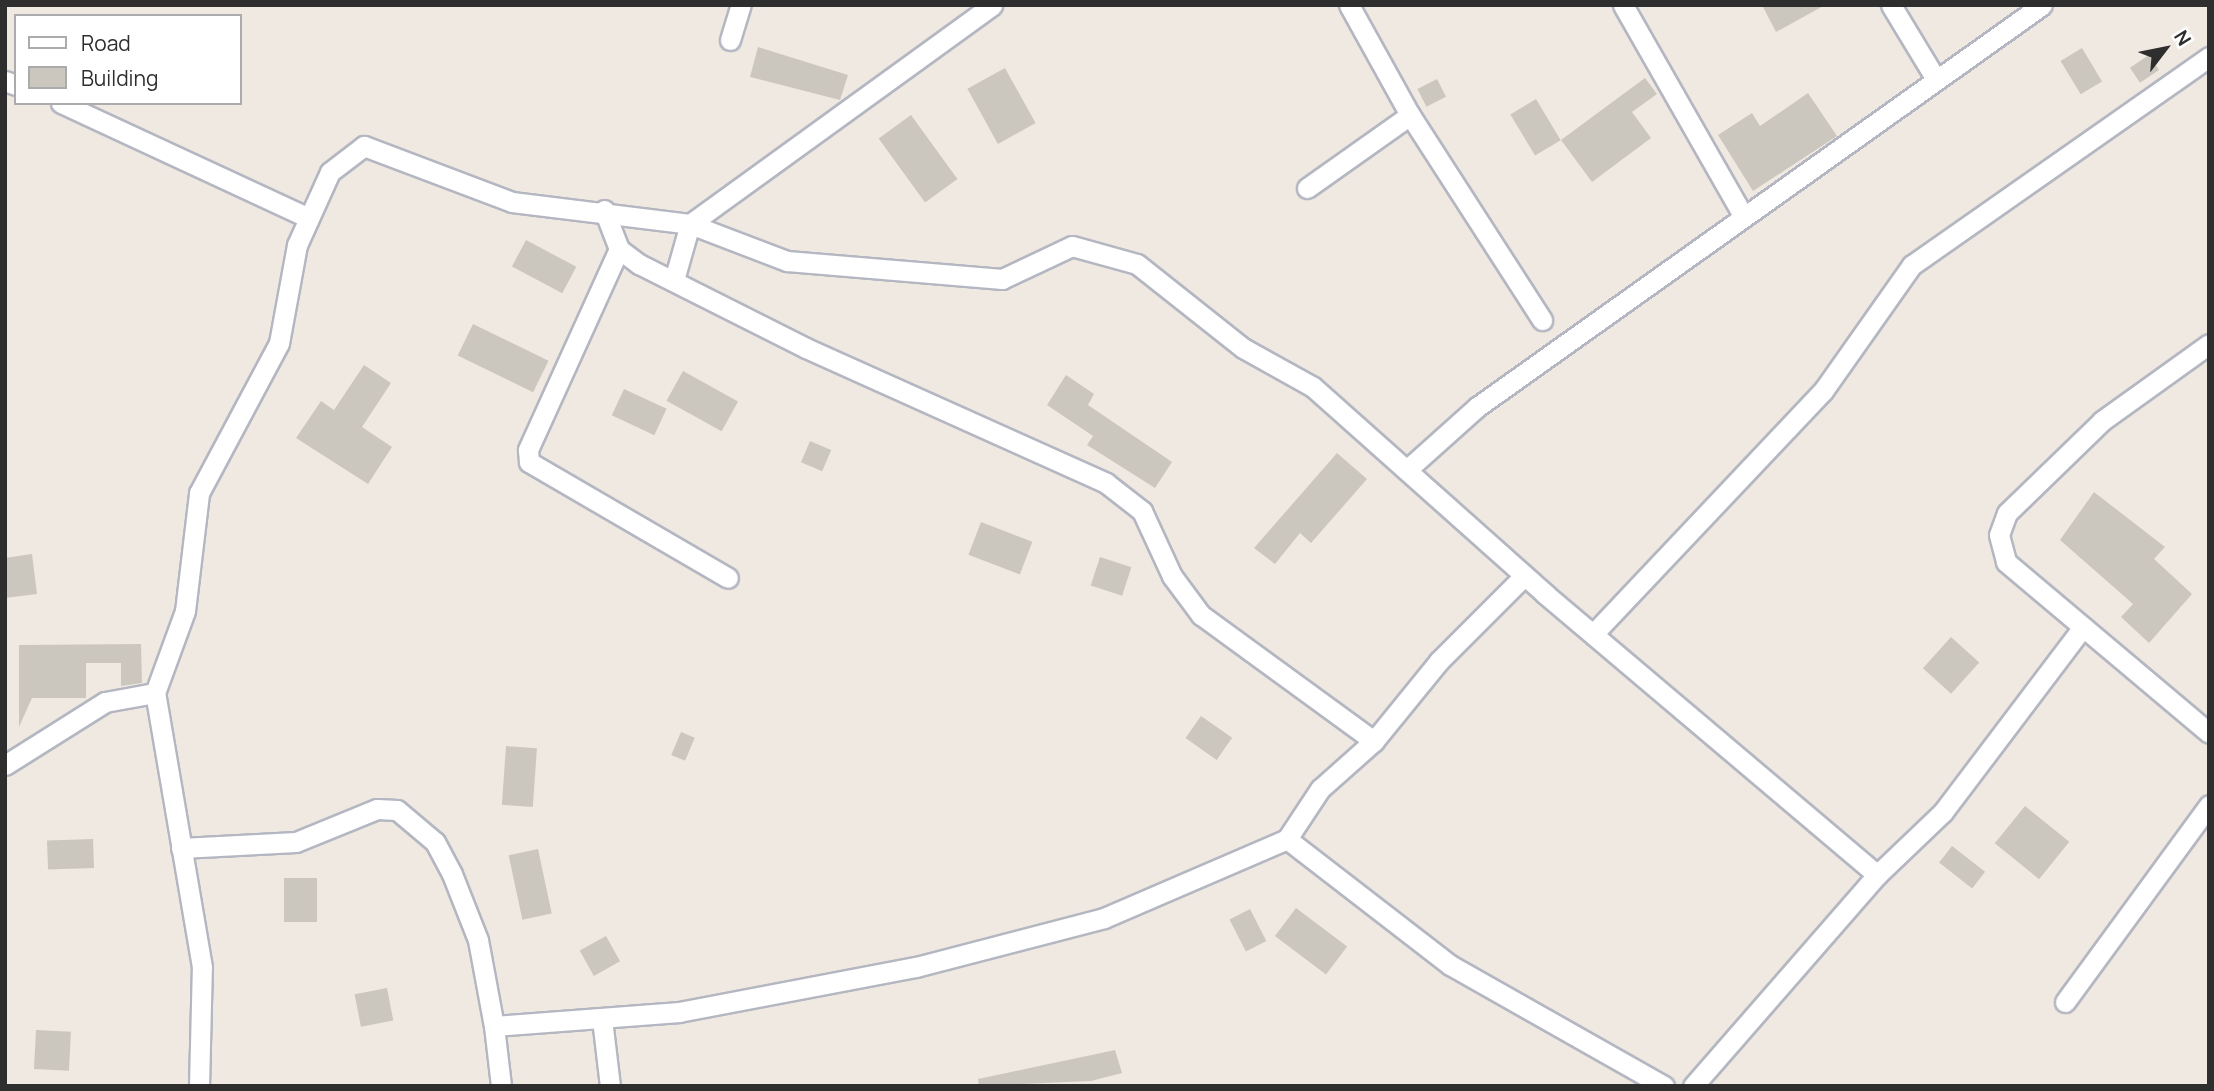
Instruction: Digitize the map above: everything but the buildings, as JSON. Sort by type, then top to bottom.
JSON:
[{"type":"street","points":[[730,40],[741,5]]},
{"type":"street","points":[[674,279],[690,224],[992,5]]},
{"type":"street","points":[[1349,5],[1410,115],[1542,320]]},
{"type":"street","points":[[1623,5],[1742,214]]},
{"type":"street","points":[[1891,5],[1934,76]]},
{"type":"street","points":[[1410,467],[1477,407],[1934,76],[2042,5]]},
{"type":"street","points":[[1594,633],[1823,391],[1912,265],[2209,57]]},
{"type":"street","points":[[65,105],[309,218]]},
{"type":"street","points":[[1307,188],[1410,115]]},
{"type":"street","points":[[199,1086],[205,997],[155,694],[185,611],[199,493],[279,342],[297,245],[330,172],[364,146],[512,202],[604,210],[690,224],[787,261],[994,279],[1010,277],[1063,248],[1104,252],[1137,264],[1242,348],[1313,387],[1410,467],[1524,576],[1877,875]]},
{"type":"street","points":[[604,210],[619,249],[674,279],[806,348],[1106,483],[1142,511],[1166,565],[1201,615],[1374,741]]},
{"type":"street","points":[[619,249],[528,450],[529,462],[728,578]]},
{"type":"street","points":[[2209,344],[2102,421],[2007,513],[1999,535],[2006,562],[2209,733]]},
{"type":"street","points":[[494,1026],[679,1012],[958,957],[1104,918],[1287,839],[1320,789],[1374,741],[1439,661],[1524,576]]},
{"type":"street","points":[[1693,1086],[1877,875],[1943,811],[2083,627]]},
{"type":"street","points":[[5,765],[105,702],[155,694]]},
{"type":"street","points":[[2065,1002],[2209,805]]},
{"type":"street","points":[[181,848],[296,842],[377,809],[397,810],[435,842],[452,874],[478,940],[494,1026],[501,1086]]},
{"type":"street","points":[[1287,839],[1450,965],[1664,1086]]},
{"type":"street","points":[[602,1019],[610,1086]]}]
